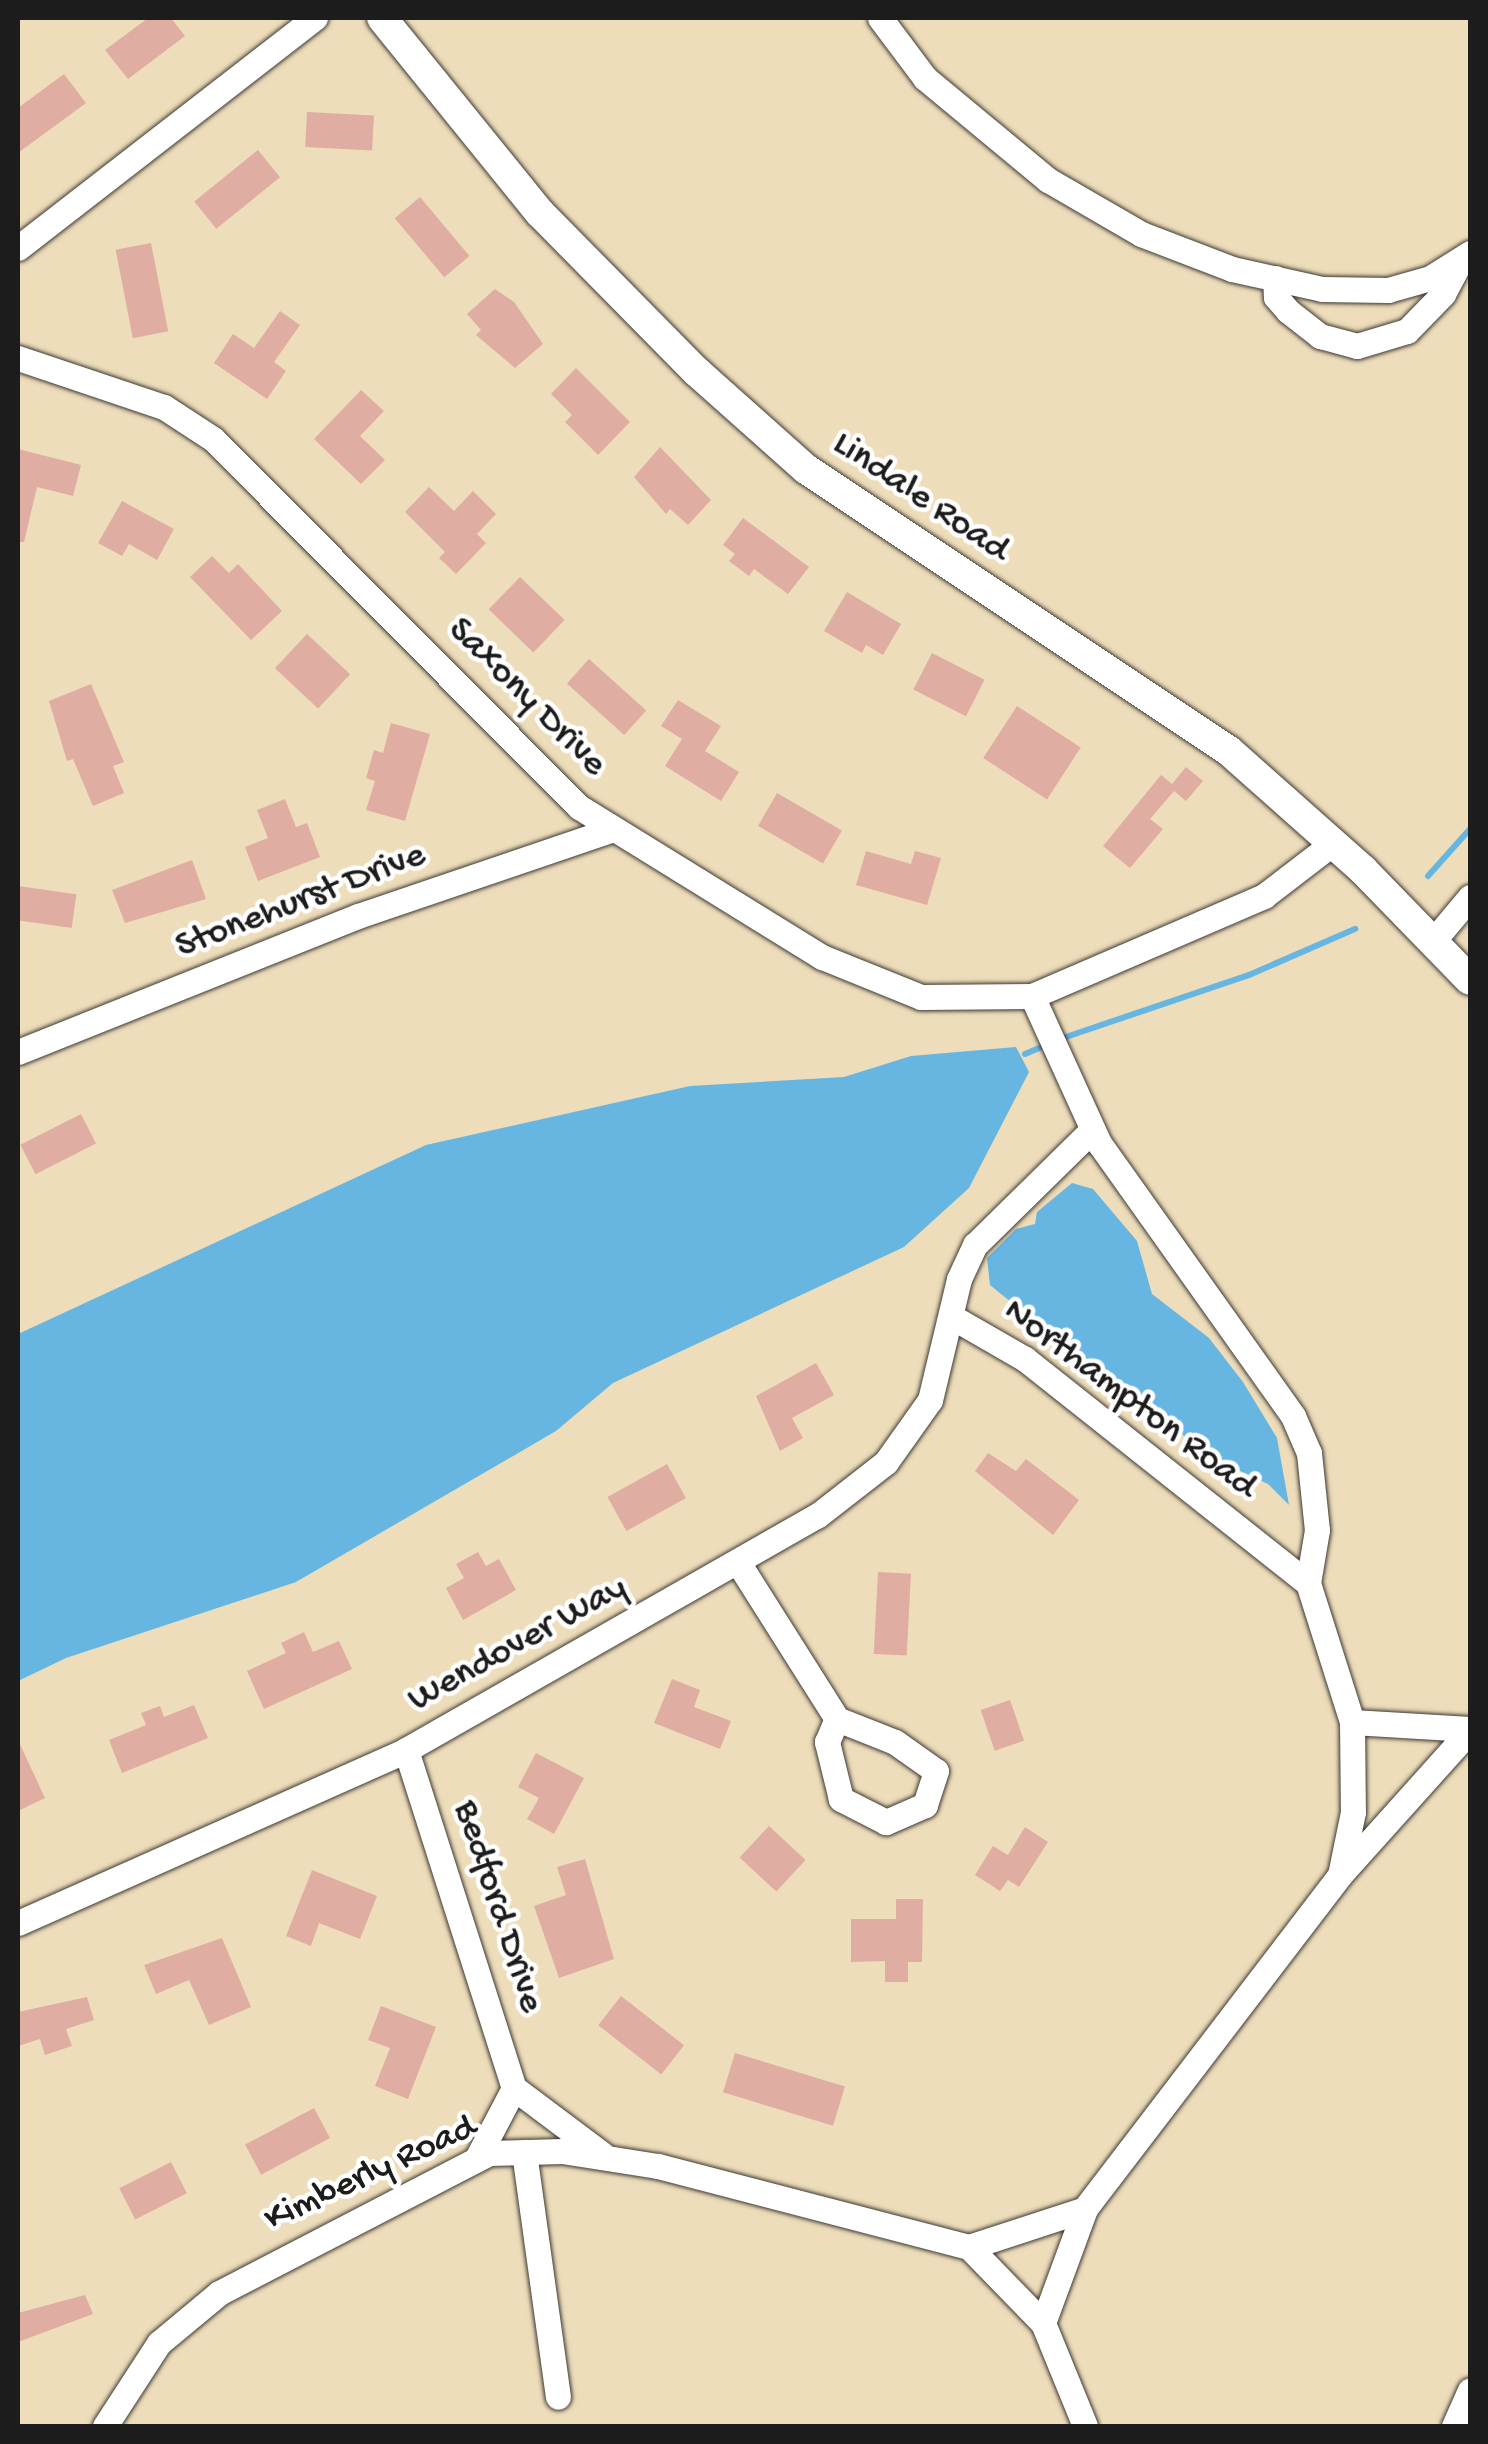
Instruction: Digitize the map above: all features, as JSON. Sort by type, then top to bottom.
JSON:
[{"type":"street","points":[[18,248],[315,18]]},
{"type":"street","name":"Lindale Road","points":[[382,18],[540,213],[697,372],[806,469],[1229,751],[1333,843],[1470,980]]},
{"type":"street","points":[[880,18],[925,78],[1048,180],[1141,234],[1322,289],[1388,290],[1430,278],[1466,256]]},
{"type":"street","points":[[1276,278],[1276,297],[1288,311],[1320,336],[1357,346],[1408,331],[1443,294],[1466,256]]},
{"type":"street","name":"Saxony Drive","points":[[18,358],[164,407],[213,439],[579,807],[822,957],[920,997],[1038,1007]]},
{"type":"street","name":"Stonehurst Drive","points":[[18,1052],[358,916],[614,829]]},
{"type":"street","points":[[1038,1007],[1264,896],[1333,843]]},
{"type":"street","points":[[1434,940],[1470,897]]},
{"type":"street","name":"Northampton Road","points":[[1038,1007],[1070,1068],[1092,1130],[1293,1416],[1310,1452],[1317,1530],[1308,1583],[1352,1722],[1352,1812],[1340,1875]]},
{"type":"street","name":"Northampton Road","points":[[1092,1130],[975,1245],[952,1317],[1025,1359],[1308,1583]]},
{"type":"street","name":"Wendover Way","points":[[18,1923],[406,1750],[739,1564],[817,1516],[886,1462],[930,1400],[952,1317]]},
{"type":"street","points":[[739,1564],[837,1718],[894,1742],[936,1772],[925,1805],[886,1822],[840,1799],[827,1742],[837,1718]]},
{"type":"street","name":"Northampton Road","points":[[1352,1722],[1470,1730]]},
{"type":"street","name":"Northampton Road","points":[[1043,2323],[1085,2208],[1340,1875],[1470,1730]]},
{"type":"street","name":"Bedford Drive","points":[[406,1750],[514,2088]]},
{"type":"street","points":[[476,2160],[514,2088],[608,2158]]},
{"type":"street","points":[[524,2152],[558,2397]]},
{"type":"street","name":"Kimberly Road","points":[[106,2426],[159,2343],[218,2293],[476,2160],[524,2152],[608,2158],[969,2247]]},
{"type":"street","points":[[1085,2208],[969,2247],[1043,2323],[1085,2426]]},
{"type":"street","points":[[1454,2426],[1470,2390]]},
{"type":"water","points":[[1016,1047],[1029,1072],[969,1188],[904,1247],[613,1383],[556,1431],[296,1582],[66,1658],[18,1681],[18,1334],[426,1145],[690,1086],[844,1077],[911,1056]]},
{"type":"water","points":[[1072,1183],[1093,1189],[1137,1241],[1152,1294],[1209,1338],[1243,1382],[1277,1438],[1289,1505],[1268,1484],[1219,1461],[1117,1388],[990,1285],[987,1258],[1016,1229],[1035,1224],[1037,1212]]},
{"type":"building","points":[[148,18],[171,18],[185,36],[128,79],[105,50]]},
{"type":"building","points":[[64,74],[86,103],[18,153],[18,108]]},
{"type":"building","points":[[307,112],[374,116],[372,150],[305,147]]},
{"type":"building","points":[[258,150],[280,177],[216,229],[194,202]]},
{"type":"building","points":[[420,197],[469,256],[444,277],[395,218]]},
{"type":"building","points":[[151,243],[168,331],[133,338],[116,250]]},
{"type":"building","points":[[495,289],[514,302],[543,344],[515,368],[476,335],[481,330],[467,314]]},
{"type":"building","points":[[280,311],[300,325],[274,362],[286,371],[267,399],[214,363],[233,334],[254,348]]},
{"type":"building","points":[[576,368],[630,422],[598,455],[565,422],[572,415],[551,394]]},
{"type":"building","points":[[361,390],[384,411],[360,436],[385,460],[361,484],[314,439]]},
{"type":"building","points":[[660,447],[711,500],[688,525],[670,509],[666,514],[634,477]]},
{"type":"building","points":[[18,449],[81,465],[73,496],[37,487],[24,542],[18,542]]},
{"type":"building","points":[[429,487],[454,511],[473,491],[496,514],[477,534],[486,543],[456,574],[439,558],[445,552],[405,512]]},
{"type":"building","points":[[122,501],[174,529],[157,560],[129,544],[122,556],[98,543]]},
{"type":"building","points":[[743,518],[809,567],[788,594],[754,569],[749,576],[729,561],[735,554],[723,545]]},
{"type":"building","points":[[212,556],[229,573],[238,564],[282,611],[251,640],[190,577]]},
{"type":"building","points":[[520,577],[565,620],[533,652],[489,609]]},
{"type":"building","points":[[847,592],[901,624],[883,655],[866,645],[862,653],[824,631]]},
{"type":"building","points":[[307,634],[350,674],[318,709],[275,668]]},
{"type":"building","points":[[932,653],[985,680],[966,716],[913,690]]},
{"type":"building","points":[[589,659],[646,711],[624,735],[567,684]]},
{"type":"building","points":[[91,684],[124,762],[113,766],[124,793],[93,806],[73,759],[67,761],[49,701]]},
{"type":"building","points":[[678,700],[721,726],[705,751],[739,772],[721,801],[665,766],[682,739],[661,726]]},
{"type":"building","points":[[1017,706],[1081,747],[1047,799],[983,758]]},
{"type":"building","points":[[391,723],[430,734],[405,821],[366,810],[375,781],[366,778],[374,750],[383,753]]},
{"type":"building","points":[[1186,767],[1203,781],[1186,801],[1174,791],[1150,819],[1163,829],[1130,868],[1103,846],[1161,775],[1172,784]]},
{"type":"building","points":[[777,793],[842,830],[823,863],[758,826]]},
{"type":"building","points":[[285,799],[296,827],[307,823],[320,857],[258,881],[245,847],[268,838],[257,810]]},
{"type":"building","points":[[866,851],[911,864],[915,851],[941,858],[927,905],[856,885]]},
{"type":"building","points":[[192,860],[206,899],[125,923],[112,890]]},
{"type":"building","points":[[18,886],[76,894],[72,928],[18,920]]},
{"type":"building","points":[[81,1114],[96,1143],[35,1174],[20,1145]]},
{"type":"building","points":[[816,1363],[834,1395],[792,1418],[803,1438],[780,1451],[756,1396]]},
{"type":"building","points":[[988,1453],[1016,1471],[1026,1459],[1079,1500],[1053,1535],[975,1471]]},
{"type":"building","points":[[667,1464],[686,1498],[626,1531],[608,1497]]},
{"type":"building","points":[[478,1552],[486,1566],[499,1559],[516,1590],[463,1620],[446,1588],[464,1578],[456,1564]]},
{"type":"building","points":[[878,1572],[911,1574],[907,1656],[874,1654]]},
{"type":"building","points":[[304,1632],[313,1652],[339,1641],[352,1669],[264,1709],[247,1671],[286,1653],[281,1643]]},
{"type":"building","points":[[672,1679],[700,1690],[694,1707],[731,1721],[720,1749],[654,1723]]},
{"type":"building","points":[[1010,1700],[1024,1741],[995,1751],[981,1710]]},
{"type":"building","points":[[194,1705],[208,1738],[122,1773],[109,1740],[146,1725],[141,1713],[160,1706],[164,1717]]},
{"type":"building","points":[[18,1740],[45,1798],[18,1811]]},
{"type":"building","points":[[536,1753],[584,1778],[554,1834],[527,1819],[539,1798],[518,1787]]},
{"type":"building","points":[[769,1826],[806,1860],[776,1892],[740,1857]]},
{"type":"building","points":[[1025,1827],[1048,1842],[1019,1887],[1008,1880],[1000,1891],[975,1875],[993,1846],[1008,1855]]},
{"type":"building","points":[[585,1859],[614,1959],[559,1978],[534,1906],[566,1895],[557,1867]]},
{"type":"building","points":[[312,1870],[377,1896],[360,1939],[319,1923],[311,1946],[286,1936]]},
{"type":"building","points":[[896,1899],[923,1899],[922,1962],[908,1962],[908,1982],[885,1982],[885,1961],[851,1962],[851,1919],[896,1919]]},
{"type":"building","points":[[222,1938],[251,2007],[209,2025],[189,1980],[156,1994],[144,1965]]},
{"type":"building","points":[[621,1996],[684,2045],[661,2074],[598,2025]]},
{"type":"building","points":[[87,1997],[94,2020],[66,2029],[72,2046],[45,2055],[40,2039],[18,2046],[18,2012]]},
{"type":"building","points":[[381,2006],[436,2027],[408,2099],[375,2086],[390,2048],[368,2040]]},
{"type":"building","points":[[735,2053],[845,2087],[833,2126],[723,2092]]},
{"type":"building","points":[[314,2108],[330,2138],[261,2175],[245,2145]]},
{"type":"building","points":[[171,2162],[187,2193],[135,2220],[119,2188]]},
{"type":"building","points":[[85,2295],[93,2314],[18,2342],[18,2313]]},
{"type":"waterway","points":[[1428,876],[1470,829]]},
{"type":"waterway","points":[[1057,1040],[1249,975],[1355,929]]},
{"type":"waterway","points":[[1025,1054],[1046,1045]]}]
